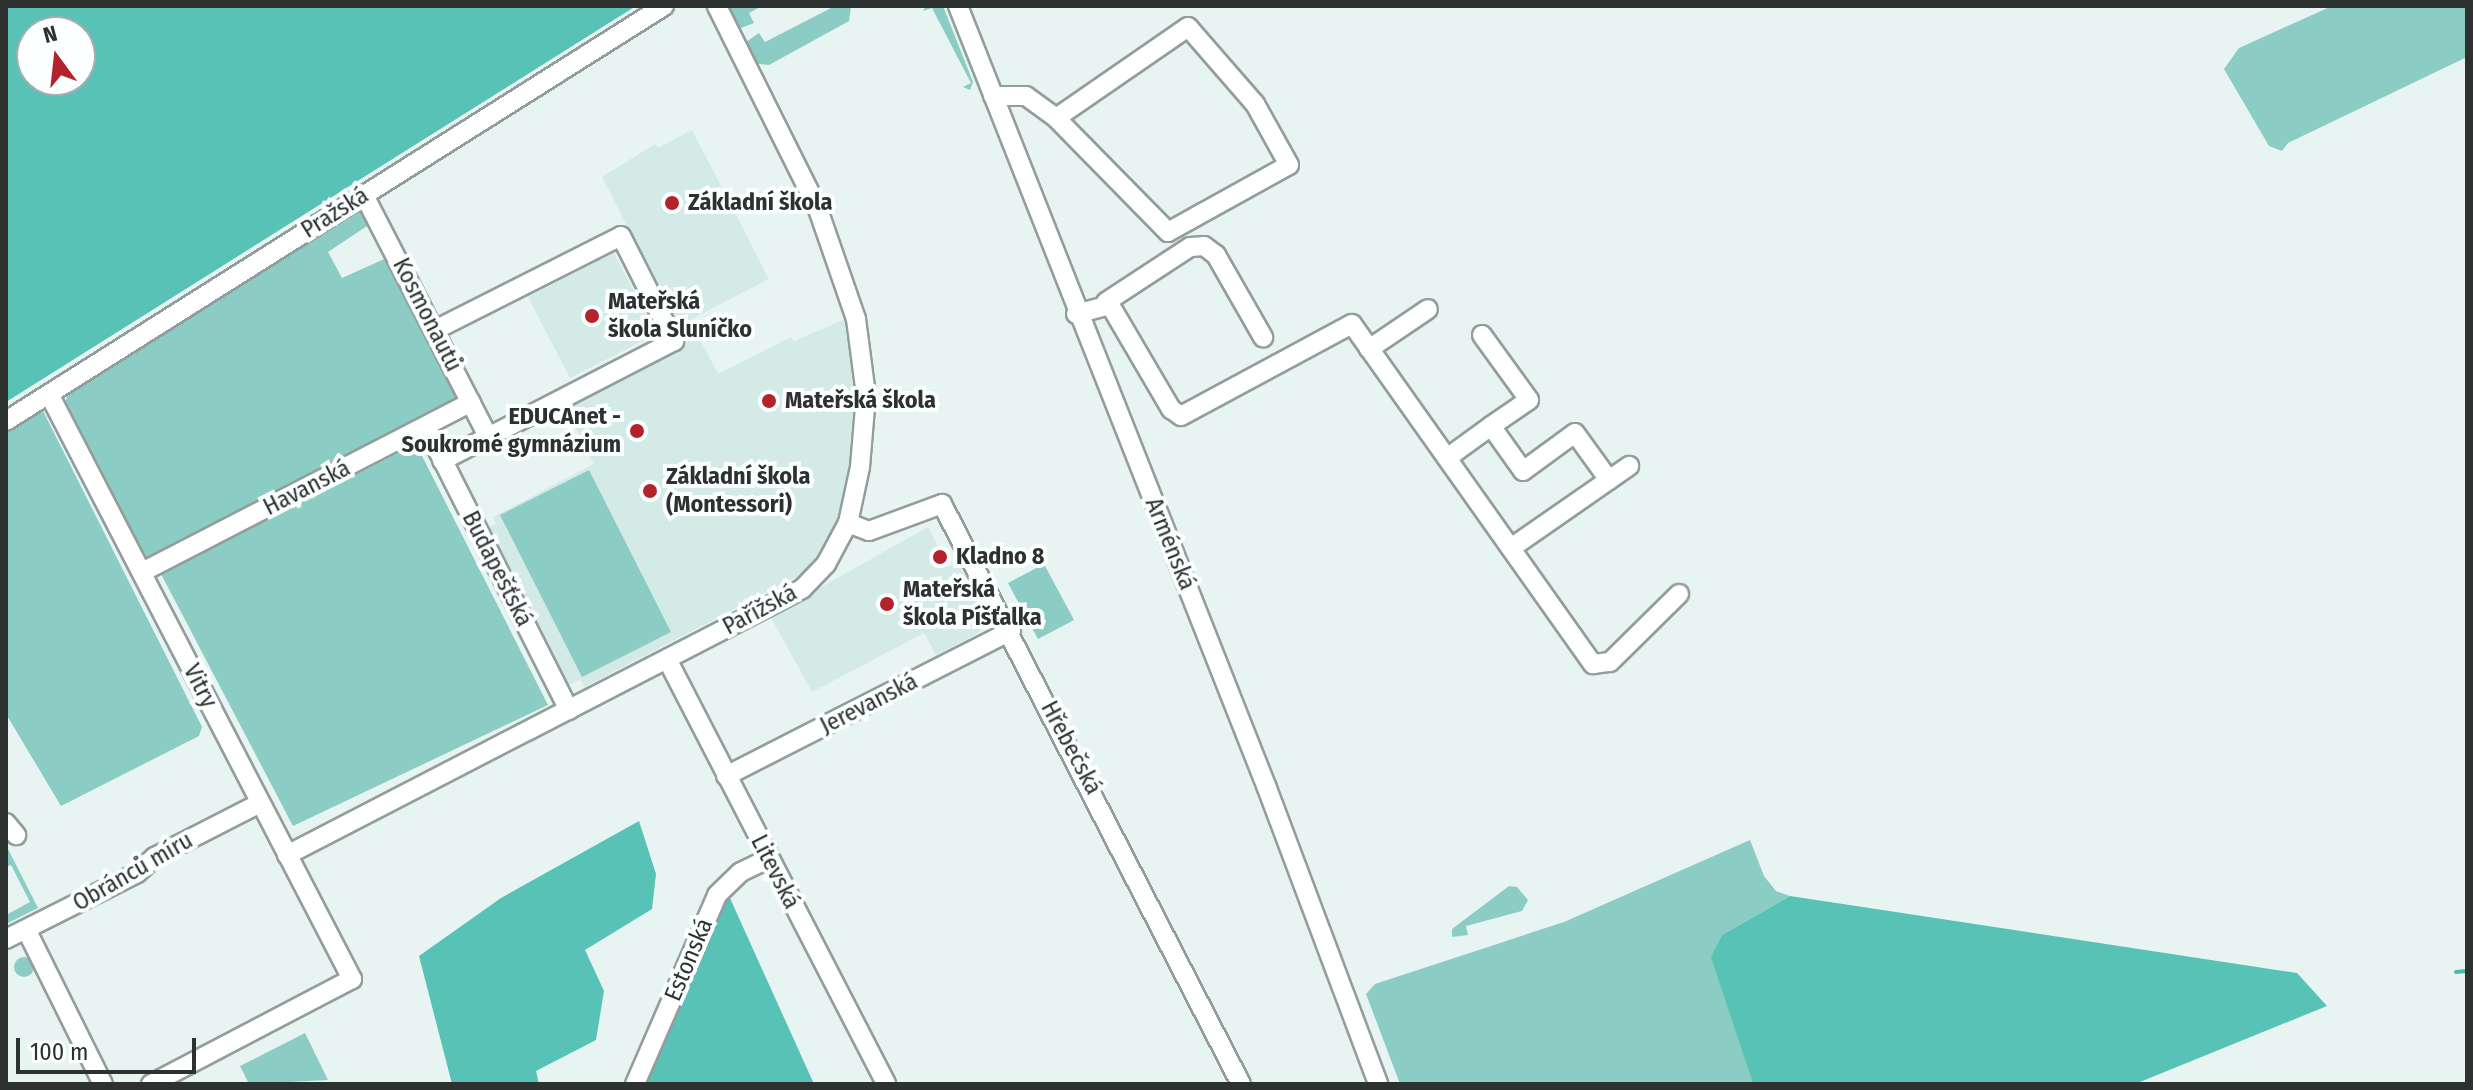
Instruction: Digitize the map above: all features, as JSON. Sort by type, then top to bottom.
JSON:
[{"type":"street","name":"Pražská","points":[[6,421],[664,6]]},
{"type":"street","name":"Pařížská","points":[[287,855],[802,589],[826,564],[848,523],[866,395],[856,319],[818,209],[717,6]]},
{"type":"street","name":"Arménská","points":[[958,6],[1076,314],[1263,776],[1378,1084]]},
{"type":"street","points":[[993,96],[1026,96],[1056,118],[1168,232],[1289,165],[1255,104],[1188,27],[1056,118]]},
{"type":"street","name":"Kosmonautů","points":[[364,195],[488,436]]},
{"type":"street","points":[[435,330],[621,236],[674,341],[442,461]]},
{"type":"street","points":[[1076,314],[1106,302],[1190,247],[1204,246],[1216,255],[1263,337]]},
{"type":"street","points":[[1106,302],[1171,409],[1181,416],[1352,324],[1593,664],[1610,662],[1679,594]]},
{"type":"street","points":[[1369,349],[1428,309]]},
{"type":"street","points":[[1447,458],[1529,400],[1482,335]]},
{"type":"street","name":"Vitry","points":[[49,394],[352,979],[151,1084]]},
{"type":"street","name":"Havanská","points":[[142,572],[471,402]]},
{"type":"street","points":[[1491,426],[1523,471],[1575,433],[1609,480]]},
{"type":"street","name":"Budapešťská","points":[[426,427],[569,710]]},
{"type":"street","points":[[1511,548],[1629,466]]},
{"type":"street","name":"Hřebečská","points":[[848,523],[869,531],[942,504],[1011,631],[1241,1084]]},
{"type":"street","name":"Jerevanská","points":[[726,776],[1011,631]]},
{"type":"street","name":"Litevská","points":[[667,659],[886,1084]]},
{"type":"street","name":"Obránců míru","points":[[6,939],[27,931],[260,803]]},
{"type":"street","name":"Estonská","points":[[635,1084],[717,895],[741,872],[768,859]]},
{"type":"street","points":[[27,931],[103,1084]]},
{"type":"shaded area","points":[[724,6],[762,6],[749,13],[754,23],[736,30]]},
{"type":"shaded area","points":[[835,6],[851,6],[849,21],[769,65],[753,63],[743,44],[759,33],[765,42]]},
{"type":"shaded area","points":[[926,6],[943,6],[973,82],[970,90],[963,87],[971,83],[932,8],[923,11]]},
{"type":"shaded area","points":[[2332,6],[2467,6],[2467,57],[2288,143],[2282,151],[2269,146],[2224,69],[2239,48]]},
{"type":"shaded area","name":"Základní škola","points":[[692,130],[769,279],[678,326],[602,177],[655,144],[658,148]]},
{"type":"shaded area","points":[[361,208],[370,221],[367,226],[328,252],[342,278],[391,256],[461,401],[151,561],[142,556],[64,406],[69,391]]},
{"type":"shaded area","name":"Mateřská škola Sluníčko","points":[[614,253],[656,334],[570,378],[528,297]]},
{"type":"shaded area","points":[[848,318],[858,426],[838,524],[822,556],[809,570],[584,687],[580,680],[566,686],[486,529],[496,524],[493,517],[594,464],[564,405],[698,336],[718,374],[791,337],[794,341]]},
{"type":"shaded area","points":[[43,411],[202,727],[199,736],[61,806],[6,714],[6,431]]},
{"type":"shaded area","points":[[416,444],[548,705],[293,826],[161,574]]},
{"type":"shaded area","points":[[589,470],[671,632],[582,677],[500,515]]},
{"type":"shaded area","name":"Mateřská škola Píšťalka","points":[[928,527],[948,567],[958,562],[986,618],[980,632],[936,655],[924,633],[812,692],[770,616]]},
{"type":"shaded area","points":[[1044,564],[1074,620],[1038,639],[1008,583]]},
{"type":"shaded area","points":[[1750,840],[1764,876],[1776,891],[1790,896],[1722,935],[1712,957],[1753,1084],[1400,1084],[1366,994],[1375,984],[1564,922]]},
{"type":"shaded area","points":[[6,845],[38,908],[6,924],[6,915],[30,902],[11,865],[6,867]]},
{"type":"shaded area","points":[[1509,886],[1517,887],[1528,900],[1522,911],[1466,926],[1468,935],[1452,937],[1452,929]]},
{"type":"shaded area","points":[[20,957],[28,957],[34,967],[28,977],[20,977],[14,971],[14,963]]},
{"type":"shaded area","points":[[305,1033],[328,1080],[249,1084],[240,1066]]},
{"type":"green space","points":[[6,6],[636,6],[6,402]]},
{"type":"green space","points":[[639,821],[656,874],[652,909],[585,950],[604,991],[596,1040],[536,1071],[539,1084],[452,1084],[419,956],[501,898]]},
{"type":"green space","points":[[729,896],[814,1084],[640,1084],[719,898]]},
{"type":"green space","points":[[1790,896],[2297,973],[2327,1006],[2135,1084],[1753,1084],[1711,957],[1722,935]]},
{"type":"waterway","points":[[2456,972],[2467,971]]},
{"type":"place","name":"Základní škola","points":[[672,203]]},
{"type":"place","name":"Mateřská škola Sluníčko","points":[[592,316]]},
{"type":"place","name":"Mateřská škola","points":[[769,401]]},
{"type":"place","name":"EDUCAnet - Soukromé gymnázium","points":[[637,431]]},
{"type":"place","name":"Základní škola (Montessori)","points":[[650,491]]},
{"type":"place","name":"Kladno 8","points":[[940,557]]},
{"type":"place","name":"Mateřská škola Píšťalka","points":[[887,604]]}]
